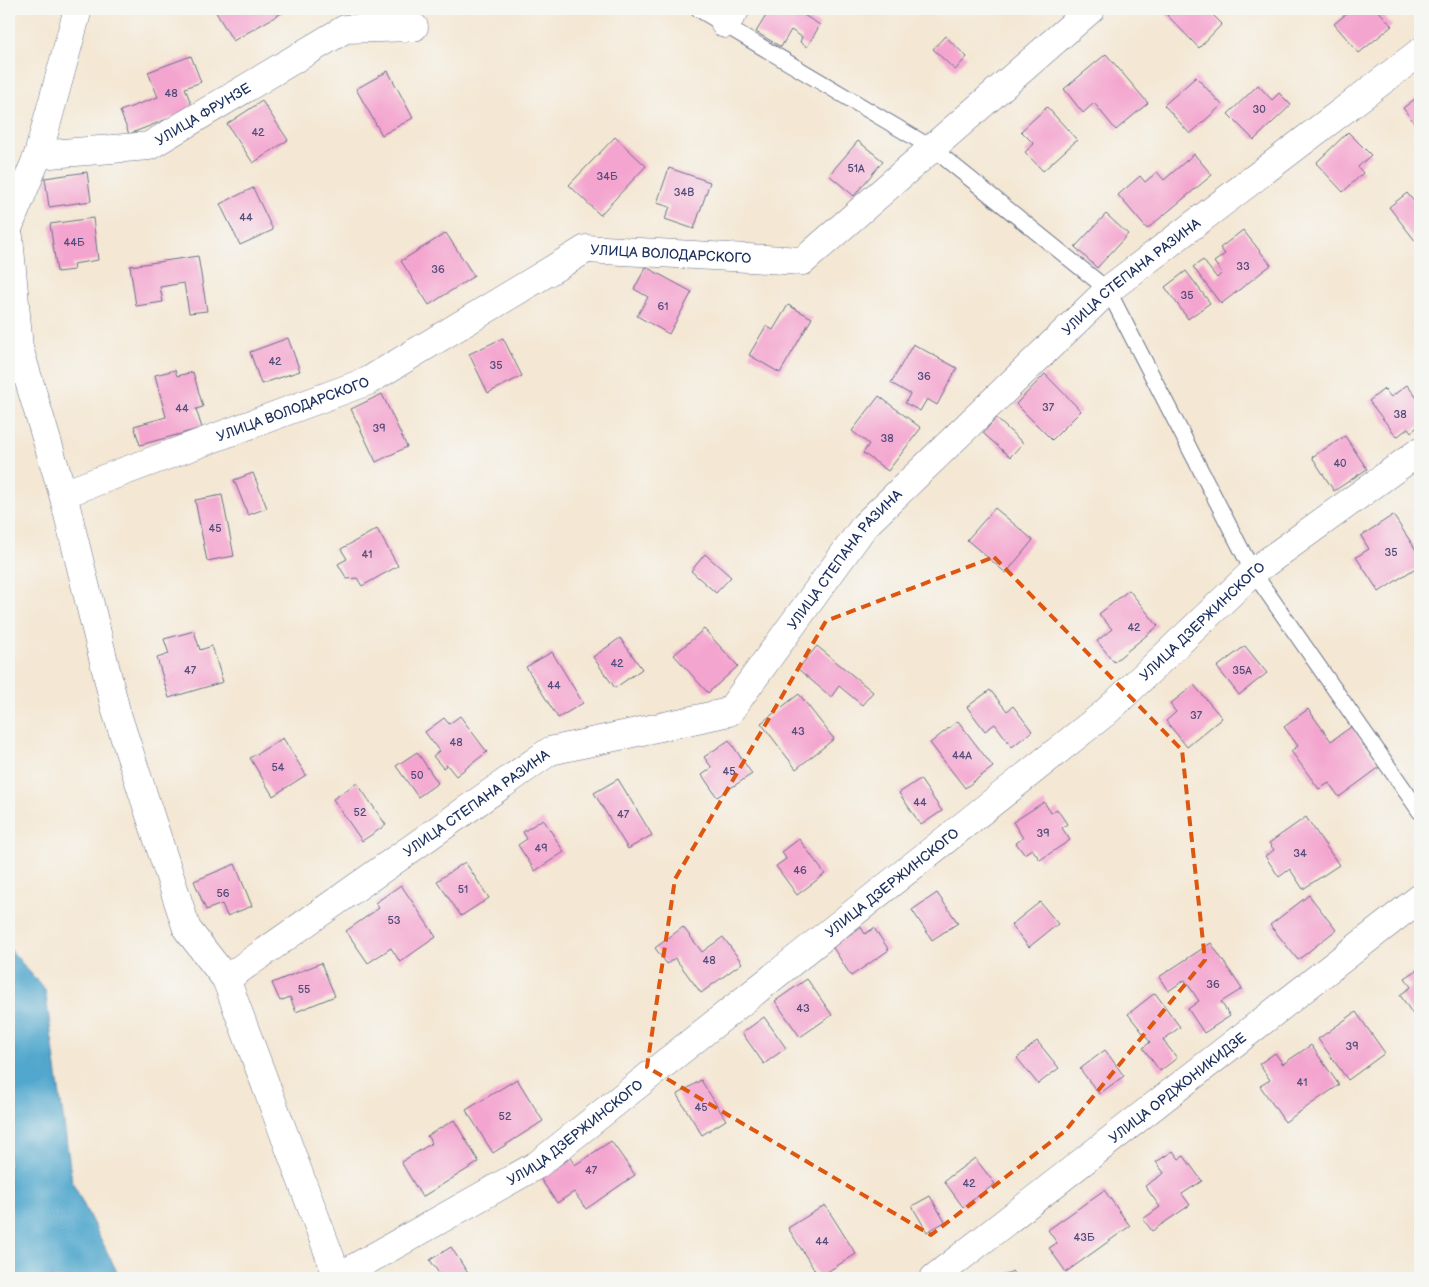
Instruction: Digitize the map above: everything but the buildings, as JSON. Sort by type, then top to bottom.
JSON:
[{"type":"street","points":[[9,226],[38,155],[78,9]]},
{"type":"street","name":"УЛИЦА ВОЛОДАРСКОГО","points":[[63,494],[368,381],[586,249],[803,261],[1091,9]]},
{"type":"street","name":"УЛИЦА ФРУНЗЕ","points":[[38,155],[149,146],[345,29],[414,26]]},
{"type":"street","name":"УЛИЦА СТЕПАНА РАЗИНА","points":[[226,980],[550,751],[729,712],[865,524],[1108,290],[1420,52]]},
{"type":"street","points":[[9,237],[20,348],[63,494],[116,711],[187,929],[226,980],[338,1277]]},
{"type":"street","name":"УЛИЦА ДЗЕРЖИНСКОГО","points":[[338,1277],[537,1165],[1105,713],[1253,572],[1420,451]]},
{"type":"street","name":"УЛИЦА ОРДЖОНИКИДЗЕ","points":[[934,1278],[1420,898]]},
{"type":"lane","points":[[698,9],[730,16],[932,148],[1108,290],[1253,572],[1420,812]]},
{"type":"highlighted area","points":[[994,557],[1182,750],[1205,960],[1065,1131],[931,1235],[647,1067],[675,879],[826,621]]},
{"type":"water","points":[[9,948],[45,990],[72,1181],[120,1278],[9,1278]]}]
